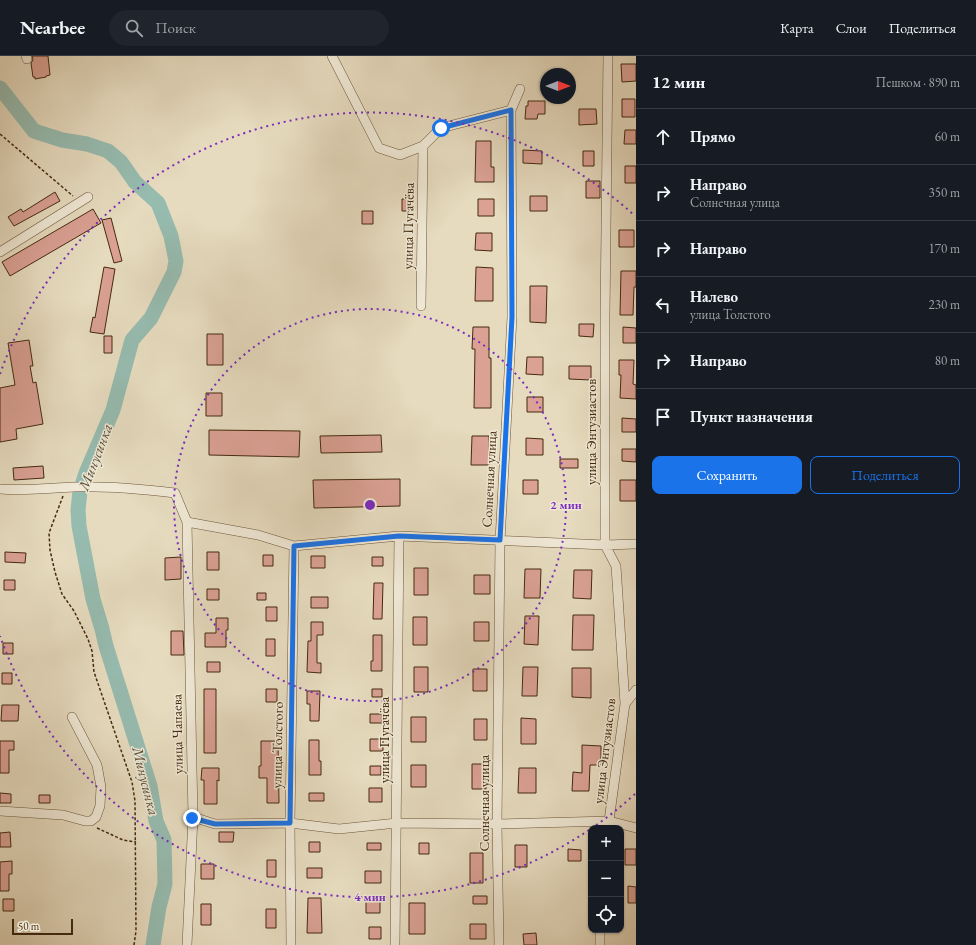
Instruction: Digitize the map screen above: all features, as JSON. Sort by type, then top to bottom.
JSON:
[{"type":"street","points":[[332,56],[379,148],[400,156],[423,146],[441,128],[511,110],[520,89]]},
{"type":"street","name":"улица Энтузиастов","points":[[608,56],[605,316],[605,545],[616,566],[625,704],[609,825]]},
{"type":"street","name":"Солнечная улица","points":[[499,945],[497,824],[500,540],[512,317],[511,110]]},
{"type":"street","name":"улица Пугачёва","points":[[421,306],[423,146]]},
{"type":"street","points":[[0,252],[84,200]]},
{"type":"street","points":[[0,490],[132,488],[175,493],[187,522],[258,535],[294,546],[399,536],[605,545],[636,544]]},
{"type":"street","name":"улица Чапаева","points":[[187,522],[192,818],[187,945]]},
{"type":"street","name":"улица Пугачёва","points":[[395,945],[399,536]]},
{"type":"street","name":"улица Толстого","points":[[291,945],[290,823],[294,546]]},
{"type":"street","points":[[625,704],[636,690]]},
{"type":"street","points":[[0,811],[63,815],[85,821],[91,821],[96,817],[100,806],[101,787],[97,765],[72,718]]},
{"type":"street","points":[[192,818],[215,824],[290,823],[339,829],[397,823],[609,825]]},
{"type":"street","points":[[624,827],[636,828]]},
{"type":"street","points":[[600,933],[600,945]]},
{"type":"path","points":[[0,134],[84,200]]},
{"type":"path","points":[[70,488],[49,533],[50,550],[62,594],[74,611],[88,639],[92,651],[94,672],[100,692],[132,782],[136,801],[136,931],[134,945]]},
{"type":"path","points":[[97,828],[123,840],[136,842]]},
{"type":"building","points":[[32,56],[48,56],[50,75],[35,79],[35,77],[33,77],[31,63],[33,60]]},
{"type":"building","points":[[621,64],[636,64],[636,81],[622,82]]},
{"type":"building","points":[[622,99],[635,99],[635,117],[622,117]]},
{"type":"building","points":[[528,101],[540,101],[540,104],[545,104],[545,114],[538,114],[537,119],[525,119],[526,106],[528,106]]},
{"type":"building","points":[[579,109],[596,109],[597,124],[579,125]]},
{"type":"building","points":[[625,130],[636,130],[636,144],[624,144]]},
{"type":"building","points":[[476,141],[491,141],[491,167],[494,167],[494,182],[475,182]]},
{"type":"building","points":[[523,150],[542,151],[542,164],[523,163]]},
{"type":"building","points":[[583,151],[594,151],[594,166],[583,166]]},
{"type":"building","points":[[625,166],[636,166],[636,183],[625,183]]},
{"type":"building","points":[[586,181],[600,181],[600,198],[586,198]]},
{"type":"building","points":[[55,192],[60,201],[14,226],[8,217],[21,209],[23,212]]},
{"type":"building","points":[[530,196],[547,196],[547,211],[530,211]]},
{"type":"building","points":[[402,199],[411,199],[411,211],[402,211]]},
{"type":"building","points":[[478,199],[494,199],[494,216],[478,216]]},
{"type":"building","points":[[93,209],[101,223],[10,276],[2,262]]},
{"type":"building","points":[[362,211],[373,211],[373,224],[362,224]]},
{"type":"building","points":[[111,218],[122,261],[114,263],[102,220]]},
{"type":"building","points":[[619,230],[634,230],[634,247],[619,247]]},
{"type":"building","points":[[476,233],[492,233],[492,251],[475,250]]},
{"type":"building","points":[[104,267],[115,269],[104,334],[90,332],[93,317],[95,318]]},
{"type":"building","points":[[476,267],[493,268],[493,301],[475,301]]},
{"type":"building","points":[[621,271],[636,271],[633,315],[620,315]]},
{"type":"building","points":[[530,286],[547,286],[546,323],[530,322]]},
{"type":"building","points":[[579,324],[594,324],[593,337],[579,336]]},
{"type":"building","points":[[473,327],[489,327],[489,358],[491,358],[491,408],[474,408],[475,349],[472,349]]},
{"type":"building","points":[[623,327],[636,328],[636,343],[623,343]]},
{"type":"building","points":[[207,334],[223,334],[223,365],[207,365]]},
{"type":"building","points":[[104,336],[112,336],[112,353],[104,353]]},
{"type":"building","points":[[29,340],[33,366],[30,366],[33,383],[36,382],[43,424],[16,429],[17,439],[0,442],[0,388],[15,385],[8,343]]},
{"type":"building","points":[[527,357],[543,357],[543,375],[526,374]]},
{"type":"building","points":[[619,360],[634,360],[633,384],[636,385],[636,399],[620,398],[621,375],[619,375]]},
{"type":"building","points":[[569,366],[591,366],[591,380],[569,379]]},
{"type":"building","points":[[206,393],[222,393],[222,416],[206,416]]},
{"type":"building","points":[[527,397],[543,397],[543,412],[527,412]]},
{"type":"building","points":[[622,418],[636,419],[636,432],[622,432]]},
{"type":"building","points":[[209,430],[300,431],[299,457],[209,455]]},
{"type":"building","points":[[381,435],[382,452],[321,453],[320,436]]},
{"type":"building","points":[[472,436],[489,436],[489,465],[471,465]]},
{"type":"building","points":[[526,438],[543,439],[543,455],[526,455]]},
{"type":"building","points":[[622,449],[636,449],[636,462],[622,461]]},
{"type":"building","points":[[560,459],[578,459],[578,468],[560,468]]},
{"type":"building","points":[[43,466],[44,478],[14,480],[13,468]]},
{"type":"building","points":[[400,479],[400,506],[314,508],[313,480]]},
{"type":"building","points":[[523,480],[538,480],[538,494],[523,494]]},
{"type":"building","points":[[620,480],[636,480],[636,501],[620,501]]},
{"type":"building","points":[[5,552],[26,553],[25,563],[5,562]]},
{"type":"building","points":[[207,552],[219,552],[219,570],[207,570]]},
{"type":"building","points":[[263,555],[273,555],[273,566],[263,566]]},
{"type":"building","points":[[311,556],[325,556],[325,568],[311,568]]},
{"type":"building","points":[[181,557],[181,579],[165,580],[165,558]]},
{"type":"building","points":[[372,557],[383,557],[383,566],[372,566]]},
{"type":"building","points":[[414,568],[428,568],[428,595],[414,595]]},
{"type":"building","points":[[525,569],[541,569],[540,598],[524,598]]},
{"type":"building","points":[[574,570],[592,570],[591,599],[573,598]]},
{"type":"building","points":[[474,575],[490,575],[490,594],[474,594]]},
{"type":"building","points":[[4,580],[15,580],[15,590],[4,590]]},
{"type":"building","points":[[374,583],[383,583],[382,619],[373,619]]},
{"type":"building","points":[[207,589],[219,589],[219,600],[207,600]]},
{"type":"building","points":[[257,593],[266,593],[266,600],[257,600]]},
{"type":"building","points":[[311,597],[328,597],[328,608],[311,608]]},
{"type":"building","points":[[266,607],[277,607],[277,621],[266,621]]},
{"type":"building","points":[[573,615],[594,615],[593,650],[572,650]]},
{"type":"building","points":[[525,616],[539,616],[538,645],[524,644]]},
{"type":"building","points":[[413,617],[427,617],[427,645],[413,645]]},
{"type":"building","points":[[216,618],[228,618],[226,647],[205,647],[205,633],[216,633]]},
{"type":"building","points":[[311,622],[323,622],[323,635],[317,635],[317,663],[321,663],[321,673],[307,672],[308,641],[311,641]]},
{"type":"building","points":[[474,622],[489,622],[489,641],[474,641]]},
{"type":"building","points":[[171,631],[183,631],[184,655],[171,655]]},
{"type":"building","points":[[373,635],[382,635],[382,671],[371,671],[371,661],[373,661]]},
{"type":"building","points":[[266,639],[275,639],[275,656],[266,656]]},
{"type":"building","points":[[3,643],[13,643],[13,654],[3,654]]},
{"type":"building","points":[[207,662],[220,662],[220,672],[207,672]]},
{"type":"building","points":[[414,667],[428,667],[428,692],[414,692]]},
{"type":"building","points":[[523,667],[538,667],[537,696],[522,696]]},
{"type":"building","points":[[572,668],[591,668],[591,698],[572,697]]},
{"type":"building","points":[[473,669],[487,669],[487,691],[473,691]]},
{"type":"building","points":[[2,673],[12,673],[12,684],[2,684]]},
{"type":"building","points":[[204,689],[216,689],[216,753],[204,753]]},
{"type":"building","points":[[266,689],[277,689],[277,702],[266,702]]},
{"type":"building","points":[[372,689],[382,689],[382,697],[372,697]]},
{"type":"building","points":[[307,691],[320,691],[319,721],[310,721],[310,704],[307,704]]},
{"type":"building","points":[[2,705],[19,705],[18,721],[1,721]]},
{"type":"building","points":[[370,714],[382,714],[382,723],[370,723]]},
{"type":"building","points":[[411,717],[426,717],[426,742],[411,742]]},
{"type":"building","points":[[521,718],[536,719],[536,744],[521,744]]},
{"type":"building","points":[[474,719],[487,719],[487,740],[474,740]]},
{"type":"building","points":[[370,739],[383,739],[383,751],[370,751]]},
{"type":"building","points":[[309,740],[319,740],[321,775],[309,775]]},
{"type":"building","points":[[0,741],[14,741],[14,750],[9,750],[9,773],[0,773]]},
{"type":"building","points":[[261,741],[278,741],[279,803],[267,803],[267,778],[259,778],[259,766],[261,766]]},
{"type":"building","points":[[582,745],[601,746],[601,765],[590,765],[589,791],[572,791],[573,772],[582,773]]},
{"type":"building","points":[[472,764],[486,764],[486,789],[472,789]]},
{"type":"building","points":[[411,765],[426,765],[426,787],[411,787]]},
{"type":"building","points":[[370,766],[381,766],[381,775],[370,775]]},
{"type":"building","points":[[202,768],[219,768],[219,781],[217,780],[217,804],[204,804],[204,780],[201,780]]},
{"type":"building","points":[[519,768],[536,768],[536,793],[518,793]]},
{"type":"building","points":[[369,788],[382,788],[382,802],[369,802]]},
{"type":"building","points":[[0,793],[11,794],[11,803],[0,803]]},
{"type":"building","points":[[309,793],[324,793],[324,801],[309,801]]},
{"type":"building","points":[[39,795],[50,795],[50,803],[39,803]]},
{"type":"building","points":[[10,832],[11,847],[0,847],[0,833]]},
{"type":"building","points":[[219,832],[234,832],[233,842],[219,842]]},
{"type":"building","points":[[309,842],[320,842],[320,852],[309,852]]},
{"type":"building","points":[[367,843],[381,843],[381,850],[367,850]]},
{"type":"building","points":[[419,843],[429,843],[429,854],[419,854]]},
{"type":"building","points":[[515,845],[527,845],[527,867],[515,867]]},
{"type":"building","points":[[568,849],[581,850],[581,861],[568,861]]},
{"type":"building","points":[[625,849],[636,849],[636,865],[625,865]]},
{"type":"building","points":[[470,853],[483,853],[483,883],[470,883]]},
{"type":"building","points":[[267,860],[276,860],[276,877],[267,877]]},
{"type":"building","points":[[12,861],[12,874],[9,874],[9,891],[0,891],[0,862]]},
{"type":"building","points":[[201,864],[214,864],[214,879],[201,879]]},
{"type":"building","points":[[307,868],[322,868],[322,878],[307,878]]},
{"type":"building","points":[[365,871],[381,871],[381,883],[365,883]]},
{"type":"building","points":[[628,886],[636,887],[636,903],[628,903]]},
{"type":"building","points":[[473,896],[487,896],[487,904],[473,904]]},
{"type":"building","points":[[308,898],[321,898],[322,933],[307,933]]},
{"type":"building","points":[[3,899],[14,899],[14,911],[3,911]]},
{"type":"building","points":[[366,901],[380,901],[380,913],[366,913]]},
{"type":"building","points":[[409,903],[425,903],[425,934],[409,934]]},
{"type":"building","points":[[201,904],[211,904],[211,925],[201,925]]},
{"type":"building","points":[[266,909],[276,909],[276,928],[266,928]]},
{"type":"building","points":[[470,924],[486,924],[486,939],[470,939]]},
{"type":"building","points":[[369,927],[381,927],[381,939],[369,939]]},
{"type":"building","points":[[536,933],[537,945],[524,945],[523,934]]},
{"type":"waterway","name":"Минусинка","points":[[0,88],[34,131],[62,140],[87,144],[108,151],[121,162],[135,182],[158,203],[171,236],[176,261],[174,272],[151,318],[132,340],[113,410],[86,473],[80,491],[78,510],[79,526],[93,599],[106,646],[150,786],[156,821],[164,840],[165,884],[159,907],[153,945]]},
{"type":"route","points":[[192,818],[215,824],[290,823],[294,546],[399,536],[500,540],[512,317],[511,110],[441,128]]}]
